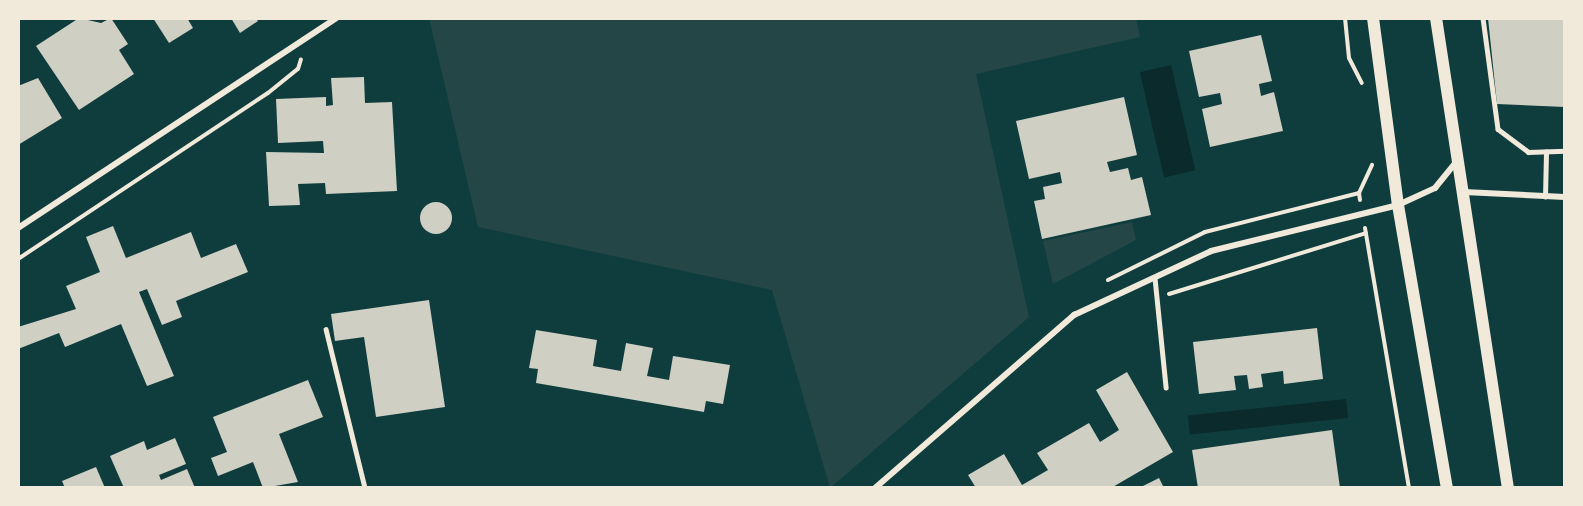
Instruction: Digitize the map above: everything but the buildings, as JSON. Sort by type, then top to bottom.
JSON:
[{"type":"main road","points":[[1373,18],[1398,205],[1447,488]]},
{"type":"main road","points":[[1436,18],[1508,488]]},
{"type":"street","points":[[18,228],[336,18]]},
{"type":"street","points":[[875,488],[1074,315],[1211,251],[1398,205],[1435,188],[1459,160]]},
{"type":"street","points":[[1464,192],[1565,197]]},
{"type":"lane","points":[[1483,18],[1498,129],[1515,147],[1546,152],[1565,151]]},
{"type":"lane","points":[[1545,197],[1546,152]]},
{"type":"lane","points":[[1155,278],[1166,387]]},
{"type":"lane","points":[[326,329],[365,488]]},
{"type":"path","points":[[1344,18],[1349,58],[1364,94]]},
{"type":"path","points":[[18,260],[268,93],[298,69],[310,35]]},
{"type":"path","points":[[1359,193],[1373,162]]},
{"type":"path","points":[[1363,214],[1409,488]]},
{"type":"path","points":[[1158,298],[1366,232]]},
{"type":"shaded area","points":[[429,18],[1136,18],[1140,37],[976,74],[1029,317],[830,488],[772,290],[478,227]]},
{"type":"shaded area","points":[[1171,65],[1195,170],[1164,177],[1140,72]]},
{"type":"shaded area","points":[[1132,222],[1136,240],[1053,284],[1043,241]]},
{"type":"shaded area","points":[[1346,399],[1348,418],[1190,435],[1188,416]]}]
